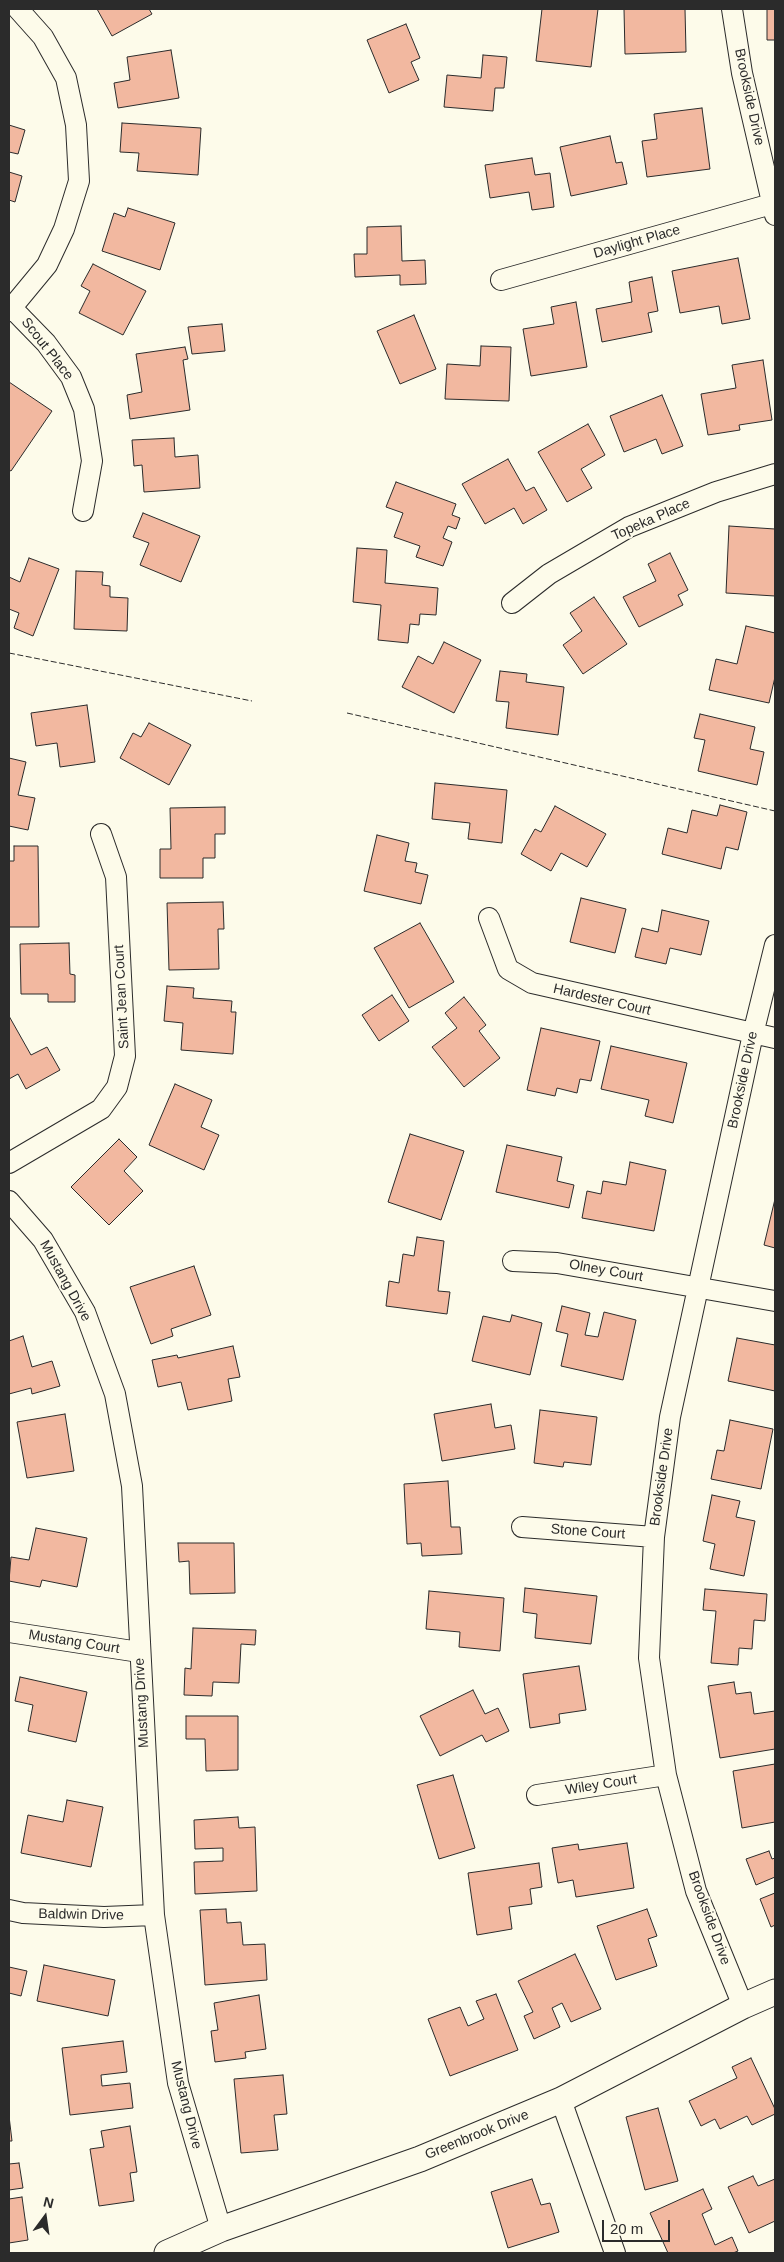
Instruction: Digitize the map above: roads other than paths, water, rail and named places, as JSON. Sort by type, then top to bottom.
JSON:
[{"type":"street","points":[[10,308],[47,265],[64,229],[78,181],[76,125],[66,78],[43,37],[18,9]]},
{"type":"street","name":"Brookside Drive","points":[[732,9],[742,73],[774,207]]},
{"type":"street","name":"Daylight Place","points":[[501,280],[774,207]]},
{"type":"street","name":"Scout Place","points":[[10,308],[46,343],[71,377],[84,410],[92,461],[83,511]]},
{"type":"street","name":"Topeka Place","points":[[512,603],[549,574],[629,527],[716,492],[775,474]]},
{"type":"street","name":"Saint Jean Court","points":[[9,1163],[101,1109],[118,1087],[125,1056],[116,877],[101,834]]},
{"type":"street","name":"Hardester Court","points":[[489,918],[508,969],[532,984],[775,1038]]},
{"type":"street","name":"Brookside Drive","points":[[743,2006],[696,1891],[666,1774],[649,1658],[654,1537],[670,1417],[753,1034],[775,945]]},
{"type":"street","name":"Mustang Drive","points":[[9,1201],[43,1240],[84,1312],[115,1394],[132,1486],[139,1652],[154,1915],[178,2084],[221,2229]]},
{"type":"street","name":"Olney Court","points":[[513,1261],[557,1263],[775,1301]]},
{"type":"street","name":"Stone Court","points":[[522,1527],[654,1537]]},
{"type":"street","name":"Mustang Court","points":[[9,1632],[139,1652]]},
{"type":"street","name":"Wiley Court","points":[[537,1795],[666,1774]]},
{"type":"street","name":"Baldwin Drive","points":[[9,1910],[23,1913],[104,1917],[154,1915]]},
{"type":"street","name":"Greenbrook Drive","points":[[167,2253],[221,2229],[420,2159],[561,2100],[743,2006],[775,1992]]},
{"type":"street","points":[[561,2100],[615,2253]]}]
